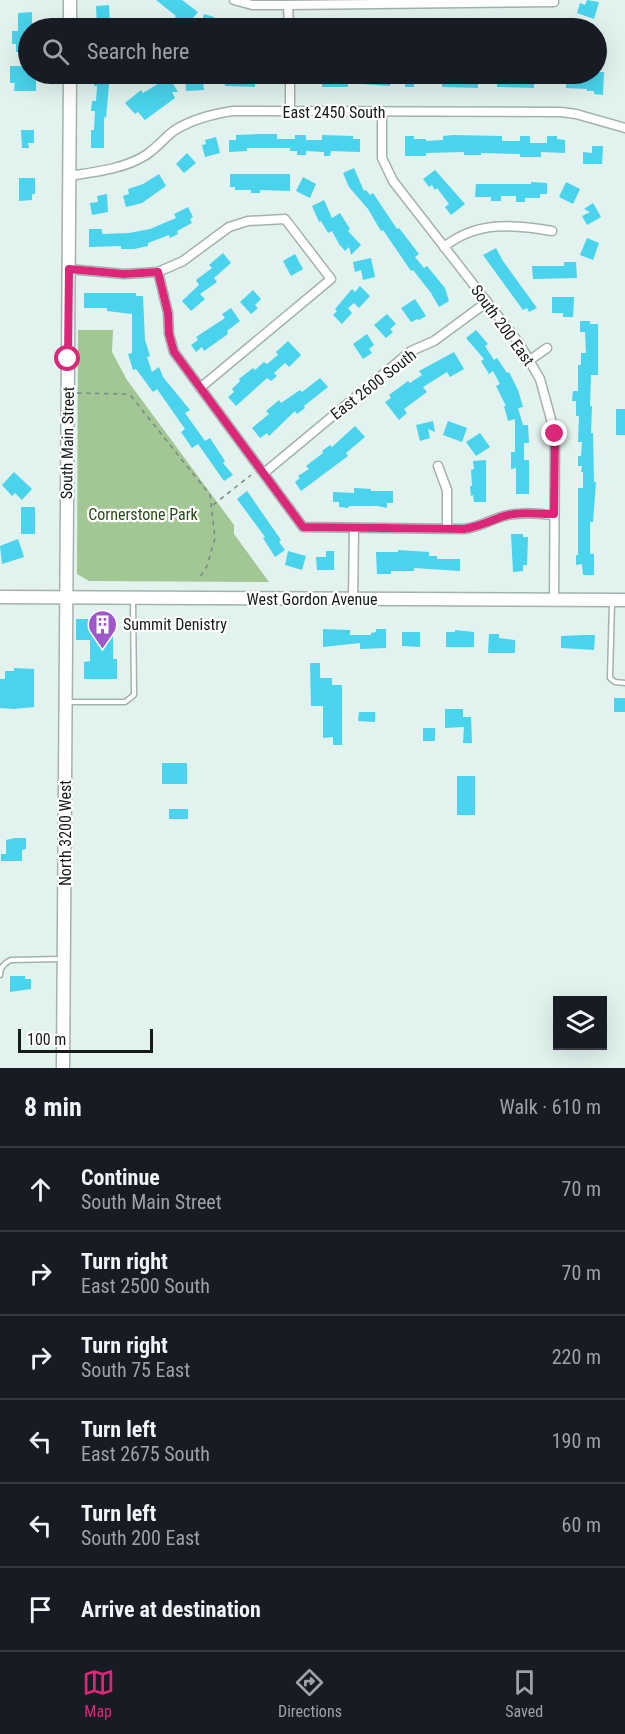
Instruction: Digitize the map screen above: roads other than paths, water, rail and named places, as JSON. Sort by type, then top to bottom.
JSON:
[{"type":"street","points":[[70,0],[70,18]]},
{"type":"street","points":[[234,0],[252,5],[288,6],[554,1]]},
{"type":"street","points":[[288,6],[289,18]]},
{"type":"street","name":"South Main Street","points":[[65,597],[70,84]]},
{"type":"street","points":[[290,84],[290,112]]},
{"type":"street","name":"East 2450 South","points":[[69,176],[114,168],[146,155],[174,131],[193,120],[232,111],[561,112],[625,128]]},
{"type":"street","name":"South 200 East","points":[[382,112],[382,158],[393,181],[487,302],[530,360],[540,379],[555,434],[554,601]]},
{"type":"street","points":[[69,269],[124,274],[158,272],[183,261],[229,227],[248,221],[285,219],[331,279],[200,388]]},
{"type":"street","points":[[444,247],[466,232],[480,227],[522,226],[552,231]]},
{"type":"street","points":[[158,272],[174,352],[303,527],[464,529],[481,526],[514,514],[554,514]]},
{"type":"street","name":"East 2600 South","points":[[264,473],[411,351],[434,341],[487,302]]},
{"type":"street","points":[[530,360],[547,348]]},
{"type":"street","points":[[438,466],[447,490],[447,528]]},
{"type":"street","points":[[353,600],[354,528]]},
{"type":"street","name":"West Gordon Avenue","points":[[0,597],[619,600]]},
{"type":"street","name":"North 3200 West","points":[[63,1068],[65,597]]},
{"type":"lane","points":[[65,702],[125,702],[134,695],[133,598]]},
{"type":"lane","points":[[619,600],[610,678],[615,682],[625,683]]},
{"type":"lane","points":[[0,975],[4,963],[11,960],[64,959]]},
{"type":"place","name":"Summit Denistry","points":[[102,650]]},
{"type":"park label","name":"Cornerstone Park","points":[[143,514]]}]
